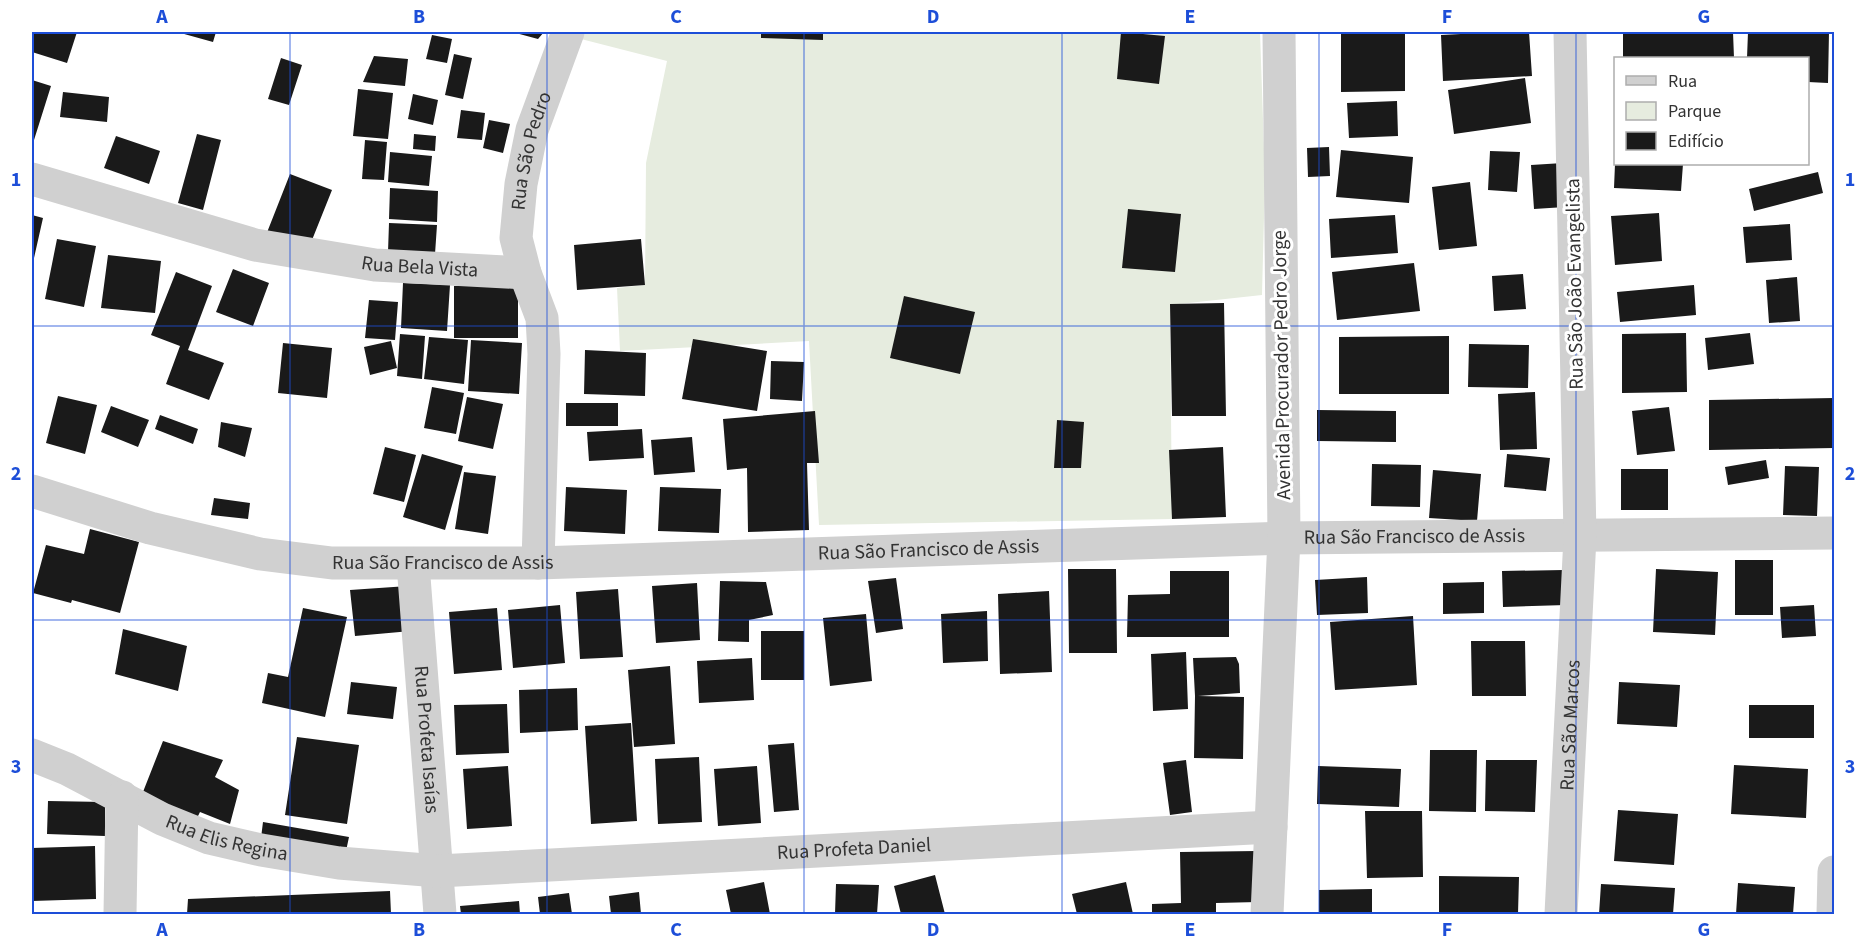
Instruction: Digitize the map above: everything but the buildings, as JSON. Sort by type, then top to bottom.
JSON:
[{"type":"street","name":"Rua São Pedro","points":[[525,273],[516,238],[520,184],[532,130],[568,32]]},
{"type":"street","name":"Avenida Procurador Pedro Jorge","points":[[1267,915],[1284,538],[1279,32]]},
{"type":"street","name":"Rua São João Evangelista","points":[[1570,32],[1580,537]]},
{"type":"street","name":"Rua Bela Vista","points":[[32,179],[255,245],[375,265],[525,273]]},
{"type":"street","points":[[525,273],[542,318],[543,330],[538,563]]},
{"type":"street","name":"Rua São Francisco de Assis","points":[[32,491],[150,528],[260,554],[332,563],[538,563],[1284,538],[1834,533]]},
{"type":"street","name":"Rua São Marcos","points":[[1561,915],[1580,537]]},
{"type":"street","name":"Rua Profeta Isaías","points":[[412,564],[440,915]]},
{"type":"street","name":"Rua Elis Regina","points":[[32,755],[68,769],[162,819],[209,838],[261,850],[339,863],[438,871]]},
{"type":"street","points":[[120,915],[122,797]]},
{"type":"street","name":"Rua Profeta Daniel","points":[[438,871],[1271,827]]},
{"type":"street","points":[[1833,915],[1834,872]]},
{"type":"green space","points":[[584,32],[1260,32],[1265,178],[1262,295],[1170,305],[1172,519],[819,525],[809,341],[620,351],[617,288],[645,285],[646,163],[667,61],[581,39]]}]
